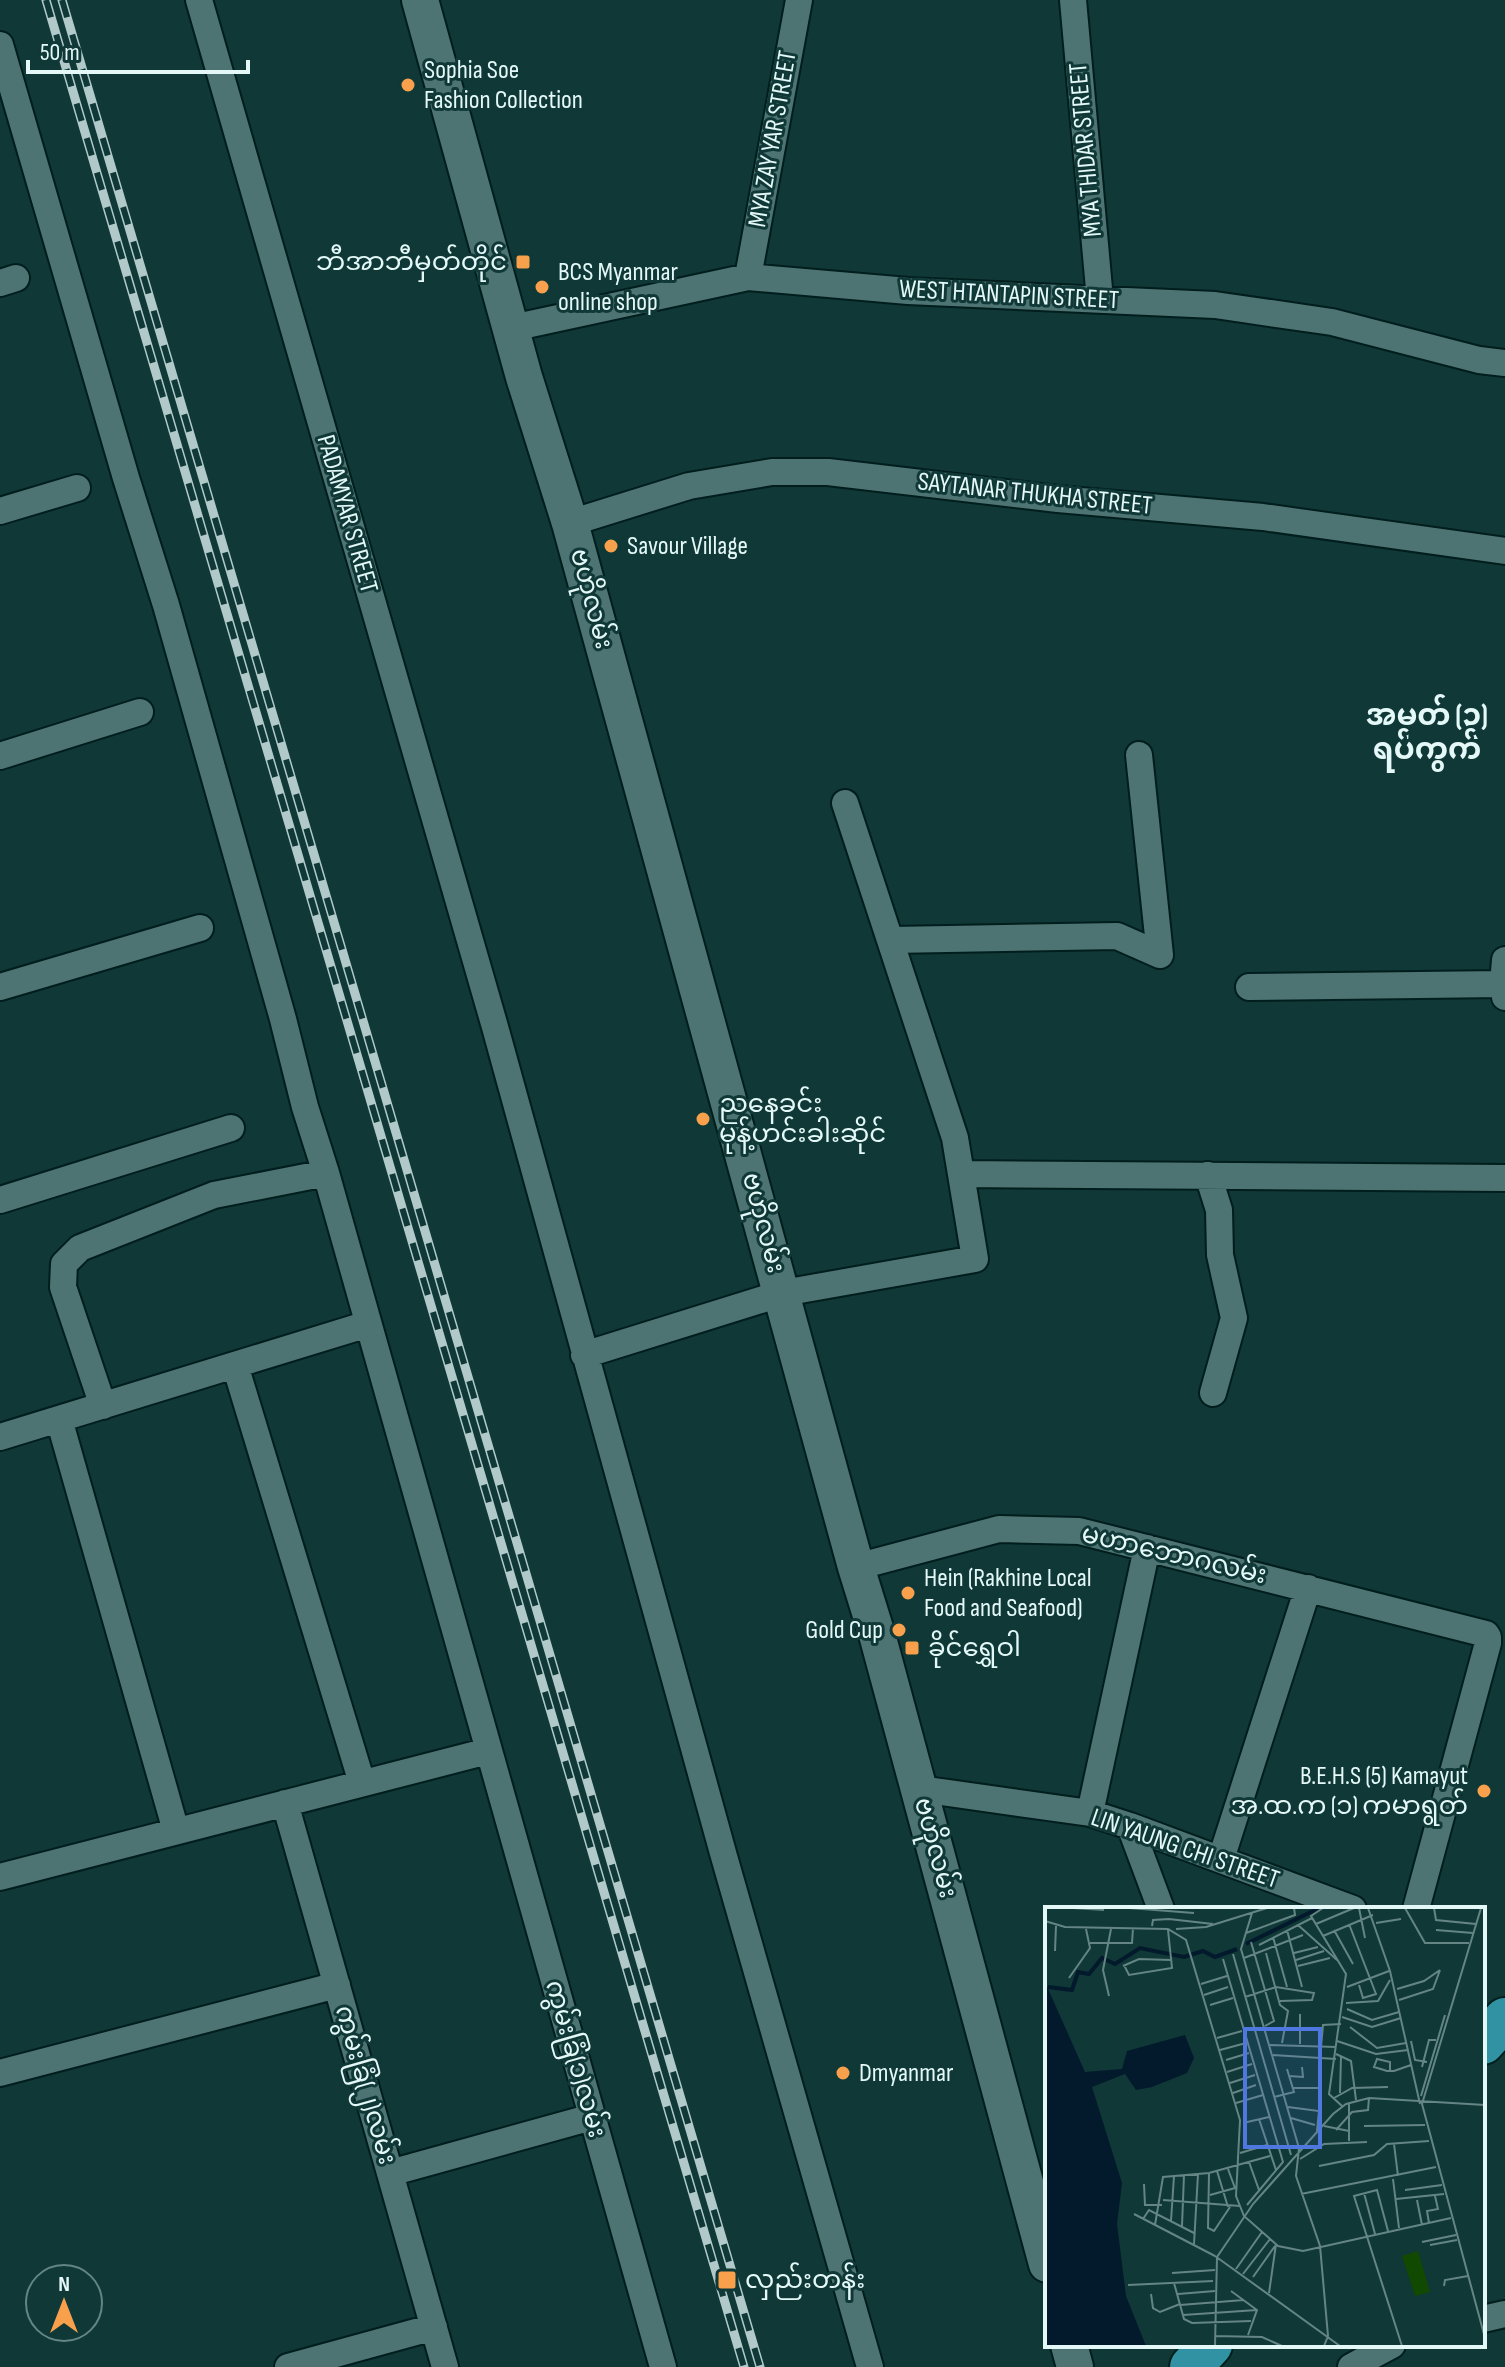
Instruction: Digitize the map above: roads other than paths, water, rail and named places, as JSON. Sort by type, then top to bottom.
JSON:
[{"type":"main road","name":"ဗဟိုလမ်း","points":[[420,0],[524,377],[570,523],[856,1567],[920,1789],[1045,2257]]},
{"type":"main road","points":[[1485,2041],[1505,2019]]},
{"type":"main road","points":[[1070,2347],[1075,2367]]},
{"type":"main road","points":[[1191,2367],[1209,2347]]},
{"type":"street","name":"PADAMYAR STREET","points":[[199,0],[495,1027],[584,1355],[870,2367]]},
{"type":"street","name":"MYA ZAY YAR STREET","points":[[748,277],[799,0]]},
{"type":"street","name":"MYA THIDAR STREET","points":[[1073,0],[1100,300]]},
{"type":"street","name":"ကွမ်းခြံ(၁)လမ်း","points":[[0,45],[166,605],[305,1107],[663,2367]]},
{"type":"street","name":"WEST HTANTAPIN STREET","points":[[512,328],[748,277],[908,291],[1215,305],[1332,322],[1479,360],[1505,363]]},
{"type":"street","name":"SAYTANAR THUKHA STREET","points":[[570,523],[689,486],[772,472],[828,472],[1058,499],[1263,517],[1505,551]]},
{"type":"street","points":[[0,511],[77,488]]},
{"type":"street","points":[[0,756],[140,712]]},
{"type":"street","points":[[891,940],[1117,936],[1160,955],[1139,755]]},
{"type":"street","points":[[584,1355],[783,1293],[975,1259],[955,1138],[845,803]]},
{"type":"street","points":[[0,987],[200,928]]},
{"type":"street","points":[[1249,987],[1504,980]]},
{"type":"street","points":[[0,1200],[231,1128]]},
{"type":"street","points":[[103,1406],[63,1287],[64,1264],[80,1248],[214,1195],[326,1173]]},
{"type":"street","points":[[961,1174],[1505,1178]]},
{"type":"street","points":[[1208,1175],[1219,1210],[1220,1255],[1234,1318],[1213,1393]]},
{"type":"street","points":[[0,1437],[368,1324]]},
{"type":"street","points":[[235,1365],[362,1783]]},
{"type":"street","points":[[59,1419],[176,1831]]},
{"type":"street","name":"မဟာဘောဂလမ်း","points":[[856,1567],[999,1529],[1079,1531],[1486,1634],[1488,1637],[1417,1907]]},
{"type":"street","points":[[1090,1813],[1147,1548]]},
{"type":"street","points":[[1221,1859],[1308,1588]]},
{"type":"street","points":[[0,1877],[488,1751]]},
{"type":"street","name":"LIN YAUNG CHI STREET","points":[[920,1789],[1090,1813],[1348,1907]]},
{"type":"street","name":"ကွမ်းခြံ(၂)လမ်း","points":[[285,1803],[445,2367]]},
{"type":"street","points":[[1130,1826],[1160,1907]]},
{"type":"street","points":[[0,2073],[337,1985]]},
{"type":"street","points":[[390,2173],[592,2117]]},
{"type":"street","points":[[1485,2319],[1505,2314]]},
{"type":"street","points":[[288,2367],[434,2327]]},
{"type":"street","points":[[1351,2367],[1388,2347]]},
{"type":"railway","points":[[46,0],[744,2367]]},
{"type":"railway","points":[[62,0],[760,2367]]},
{"type":"place","name":"Sophia Soe Fashion Collection","points":[[408,85]]},
{"type":"place","name":"ဘီအာဘီမှတ်တိုင်","points":[[523,262]]},
{"type":"place","name":"BCS Myanmar online shop","points":[[542,287]]},
{"type":"place","name":"Savour Village","points":[[611,546]]},
{"type":"place","name":"ညနေခင်း မုန့်ဟင်းခါးဆိုင်","points":[[703,1119]]},
{"type":"place","name":"Hein (Rakhine Local Food and Seafood)","points":[[908,1593]]},
{"type":"place","name":"Gold Cup","points":[[899,1630]]},
{"type":"place","name":"ခိုင်ရွှေဝါ","points":[[912,1648]]},
{"type":"place","name":"B.E.H.S (5) Kamayut အ.ထ.က (၁) ကမာရွတ်","points":[[1484,1791]]},
{"type":"place","name":"Dmyanmar","points":[[843,2073]]},
{"type":"place","name":"လှည်းတန်း","points":[[727,2280]]},
{"type":"district","name":"အမှတ် (၃) ရပ်ကွက်","points":[[1427,733]]}]
